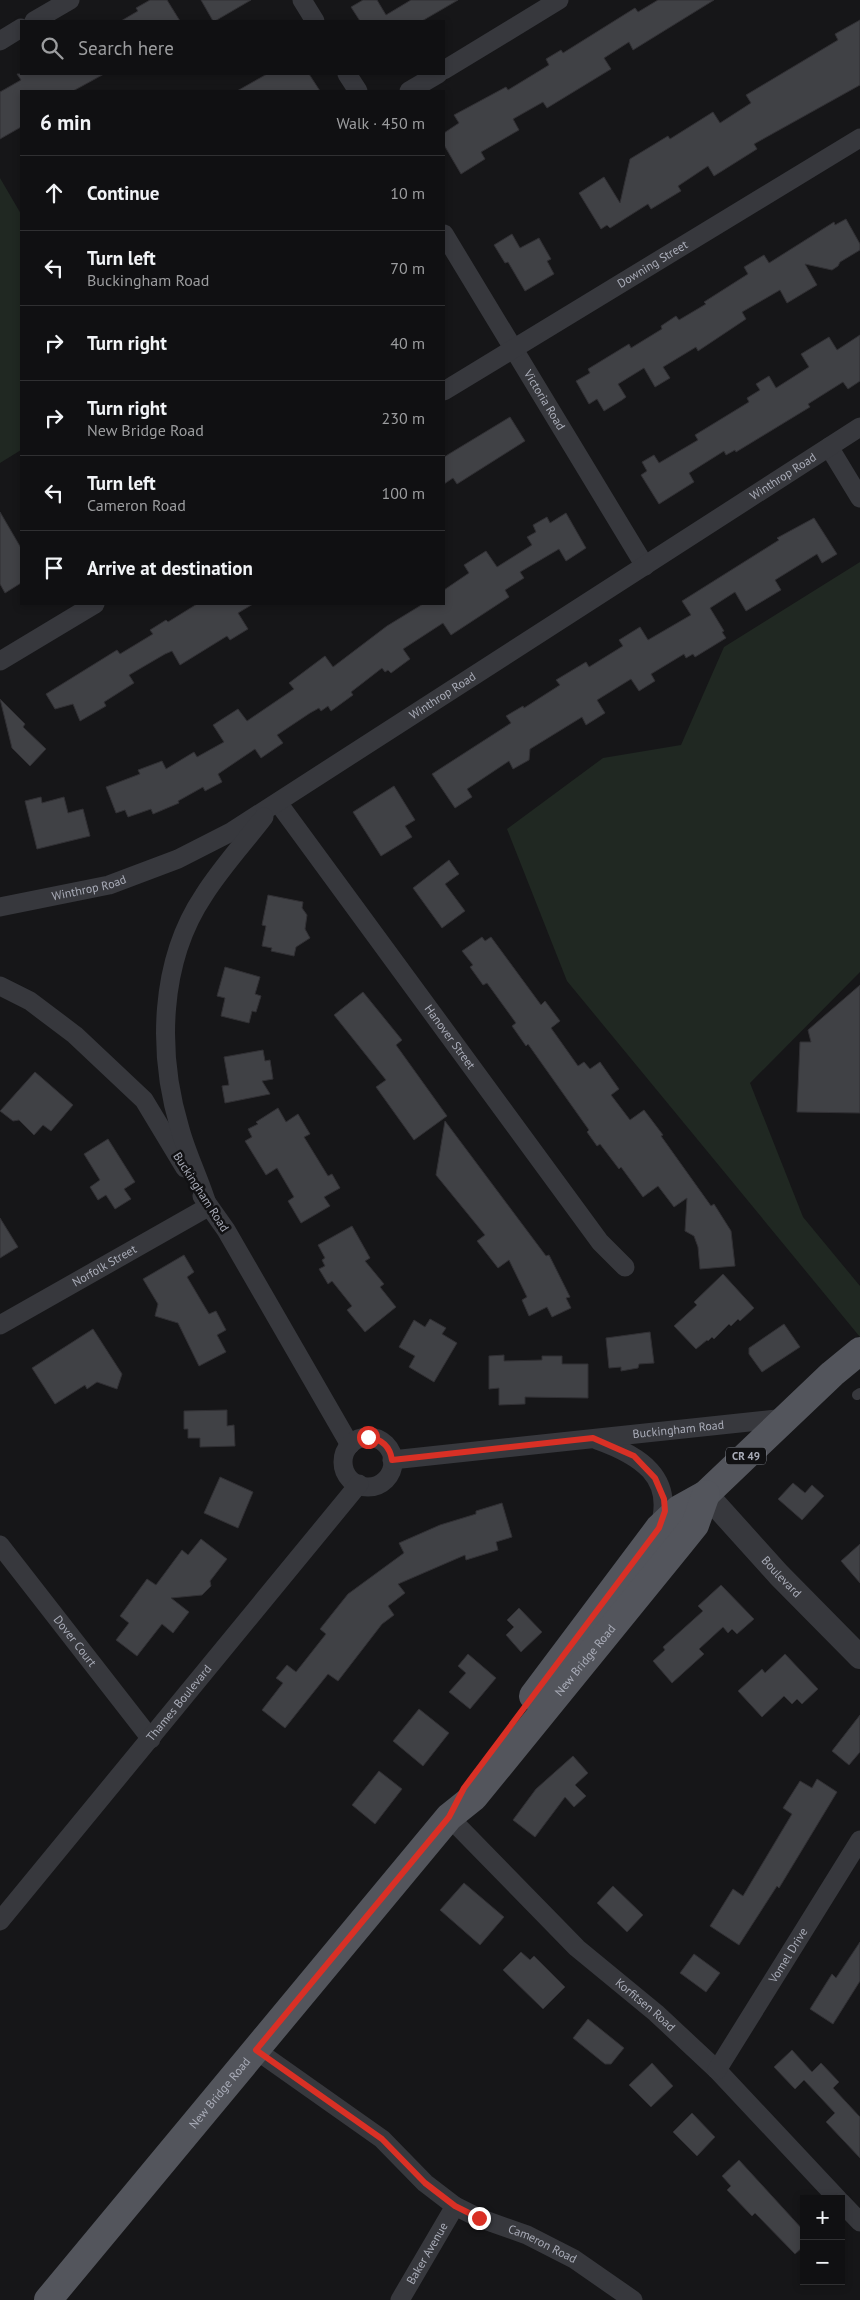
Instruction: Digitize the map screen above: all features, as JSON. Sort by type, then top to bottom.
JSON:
[{"type":"main road","name":"CR 49","points":[[786,1418],[860,1350]]},
{"type":"main road","name":"New Bridge Road","points":[[449,1817],[464,1788],[659,1528],[679,1509],[706,1494],[786,1418]]},
{"type":"main road","name":"New Bridge Road","points":[[48,2300],[449,1817],[474,1796],[695,1526],[706,1494]]},
{"type":"street","points":[[36,20],[70,0]]},
{"type":"street","points":[[302,0],[314,20]]},
{"type":"street","points":[[445,69],[559,0]]},
{"type":"street","points":[[0,41],[20,29]]},
{"type":"street","points":[[348,75],[357,90]]},
{"type":"street","points":[[411,90],[436,75]]},
{"type":"street","name":"Downing Street","points":[[445,390],[860,138]]},
{"type":"street","name":"Victoria Road","points":[[445,236],[645,566]]},
{"type":"street","name":"Winthrop Road","points":[[0,906],[109,884],[178,858],[231,832],[275,806],[860,427]]},
{"type":"street","points":[[828,447],[860,498]]},
{"type":"street","points":[[0,661],[92,605]]},
{"type":"street","points":[[208,1207],[179,1128],[171,1092],[166,1017],[170,982],[177,952],[188,922],[204,895],[275,806]]},
{"type":"street","name":"Hanover Street","points":[[275,806],[600,1242],[625,1267]]},
{"type":"street","name":"Buckingham Road","points":[[0,986],[30,1001],[75,1035],[144,1100],[208,1207],[226,1230],[350,1445]]},
{"type":"street","name":"Norfolk Street","points":[[0,1325],[208,1207]]},
{"type":"street","name":"Buckingham Road","points":[[392,1460],[786,1418]]},
{"type":"street","points":[[368,1437],[376,1438],[389,1449],[392,1460],[389,1473],[384,1480],[370,1486],[359,1484],[349,1478],[343,1464],[344,1456],[350,1445],[359,1438],[368,1437]]},
{"type":"street","points":[[593,1438],[634,1456],[655,1478],[664,1499],[665,1511],[659,1528]]},
{"type":"street","name":"Thames Boulevard","points":[[0,1921],[359,1484]]},
{"type":"street","name":"Boulevard","points":[[706,1494],[786,1582],[860,1657]]},
{"type":"street","name":"Dover Court","points":[[0,1545],[151,1738]]},
{"type":"street","name":"Korfitsen Road","points":[[449,1817],[577,1948],[656,2013],[717,2070],[834,2195]]},
{"type":"street","name":"Vomel Drive","points":[[717,2070],[860,1840]]},
{"type":"street","name":"Cameron Road","points":[[256,2050],[382,2139],[425,2183],[455,2206],[479,2218],[526,2235],[574,2259],[634,2300]]},
{"type":"street","name":"Baker Avenue","points":[[400,2300],[455,2206]]},
{"type":"street","points":[[845,2206],[860,2222]]},
{"type":"shaded area","points":[[0,178],[20,212],[20,451],[0,463]]},
{"type":"shaded area","points":[[860,562],[860,972],[750,1083],[803,1217],[860,1286],[860,1337],[567,981],[507,829],[603,758],[681,745],[724,647]]},
{"type":"building","points":[[150,0],[167,0],[179,20],[123,20],[138,11],[136,8]]},
{"type":"building","points":[[201,0],[251,0],[217,20],[212,20]]},
{"type":"building","points":[[363,0],[377,0],[386,15],[411,0],[458,0],[424,20],[359,20],[351,7]]},
{"type":"building","points":[[658,0],[714,0],[633,50],[629,42],[604,58],[611,69],[547,108],[543,102],[513,119],[519,130],[481,152],[485,159],[461,174],[445,147],[445,132],[459,123],[454,115],[506,87],[508,90],[549,65],[546,59],[561,50],[563,53],[635,8],[638,12]]},
{"type":"building","points":[[860,20],[860,85],[754,144],[757,149],[714,176],[708,166],[678,186],[681,191],[651,209],[648,204],[610,228],[607,225],[601,229],[579,193],[604,177],[620,203],[630,159],[668,136],[670,139],[713,112],[720,123],[751,103],[746,95],[838,40],[835,34]]},
{"type":"building","points":[[17,74],[102,75],[75,90],[20,90],[20,128],[0,139],[0,92],[21,80]]},
{"type":"building","points":[[265,75],[310,75],[319,90],[239,90]]},
{"type":"building","points":[[846,219],[860,244],[860,250],[840,262],[832,270],[805,264],[817,285],[787,303],[780,290],[742,312],[746,319],[698,351],[696,347],[663,367],[670,378],[655,387],[644,368],[618,384],[626,397],[622,400],[604,411],[597,399],[589,404],[576,381],[590,373],[588,369],[629,344],[631,348],[662,329],[661,326],[676,316],[679,320],[706,304],[704,302],[748,274],[744,267],[764,255],[769,263],[834,222],[835,225]]},
{"type":"building","points":[[512,234],[520,248],[539,238],[551,259],[547,261],[554,274],[525,291],[508,262],[505,263],[494,245]]},
{"type":"building","points":[[860,335],[860,381],[848,389],[843,382],[808,404],[810,407],[736,452],[735,450],[726,455],[724,451],[689,473],[694,482],[659,504],[641,475],[647,471],[642,462],[654,455],[659,463],[698,440],[695,435],[749,402],[747,398],[760,390],[756,384],[769,376],[776,388],[809,367],[801,354],[829,337],[837,350]]},
{"type":"building","points":[[510,417],[525,441],[457,484],[453,478],[445,483],[445,456]]},
{"type":"building","points":[[0,512],[20,546],[20,584],[5,593],[0,584]]},
{"type":"building","points":[[566,513],[586,548],[566,561],[559,549],[520,572],[524,578],[505,590],[509,597],[451,635],[443,623],[403,649],[410,659],[391,673],[388,670],[385,672],[382,668],[351,692],[353,695],[331,711],[328,706],[321,711],[319,708],[310,713],[277,735],[283,743],[261,758],[255,749],[218,774],[222,782],[205,791],[203,787],[178,801],[179,803],[153,814],[151,809],[128,817],[125,810],[116,813],[106,787],[140,774],[138,770],[162,761],[166,769],[194,752],[197,757],[224,742],[213,725],[238,709],[247,721],[294,689],[289,683],[325,656],[333,667],[387,626],[421,605],[445,605],[445,589],[469,573],[464,565],[486,551],[497,567],[532,545],[527,537],[536,532],[533,525],[547,517],[550,523]]},
{"type":"building","points":[[814,518],[837,554],[822,563],[817,554],[775,580],[781,590],[746,611],[735,592],[710,608],[724,631],[722,632],[726,638],[695,657],[693,654],[686,658],[684,654],[651,674],[655,681],[639,691],[631,679],[597,700],[605,713],[586,725],[582,717],[530,749],[529,760],[513,769],[509,761],[467,789],[472,797],[455,808],[432,774],[511,723],[506,716],[523,706],[524,708],[560,685],[556,680],[586,662],[589,667],[623,646],[619,640],[640,627],[648,640],[691,615],[682,601],[779,540],[777,538]]},
{"type":"building","points":[[195,605],[251,605],[238,613],[248,629],[230,640],[227,636],[180,665],[172,651],[165,654],[129,675],[134,683],[104,702],[106,706],[80,721],[73,704],[55,709],[46,694],[117,650],[120,654],[153,634],[150,630],[166,620],[168,622]]},
{"type":"building","points":[[0,699],[25,724],[23,727],[46,749],[30,766],[12,748]]},
{"type":"building","points":[[394,786],[415,820],[405,826],[412,837],[381,856],[353,812]]},
{"type":"building","points":[[41,797],[42,803],[64,797],[68,813],[83,809],[90,836],[37,849],[25,801]]},
{"type":"building","points":[[449,860],[459,874],[445,884],[465,911],[442,928],[413,888]]},
{"type":"building","points":[[268,895],[303,902],[302,908],[307,915],[305,929],[310,938],[296,947],[294,956],[271,951],[272,948],[262,946],[266,926],[262,925]]},
{"type":"building","points":[[482,937],[485,941],[491,937],[541,1005],[545,1001],[560,1021],[551,1028],[578,1066],[584,1062],[590,1069],[600,1062],[619,1089],[611,1095],[630,1120],[644,1110],[711,1206],[714,1204],[731,1231],[735,1266],[700,1269],[698,1247],[694,1236],[685,1231],[687,1198],[674,1207],[658,1186],[643,1197],[621,1167],[619,1169],[600,1144],[597,1146],[587,1132],[589,1130],[528,1044],[526,1046],[512,1026],[516,1023],[487,983],[483,985],[470,967],[473,965],[462,951]]},
{"type":"building","points":[[225,967],[260,977],[255,994],[261,996],[256,1012],[252,1011],[249,1023],[221,1016],[225,998],[217,996]]},
{"type":"building","points":[[860,985],[860,1113],[797,1112],[800,1042],[811,1042],[808,1030]]},
{"type":"building","points":[[363,992],[402,1040],[396,1045],[447,1116],[414,1140],[376,1087],[386,1080],[334,1015]]},
{"type":"building","points":[[263,1050],[265,1061],[270,1060],[273,1079],[262,1081],[270,1094],[225,1103],[222,1086],[229,1085],[224,1057]]},
{"type":"building","points":[[35,1072],[73,1105],[51,1131],[43,1125],[34,1135],[19,1120],[13,1121],[0,1111]]},
{"type":"building","points":[[278,1108],[286,1122],[298,1114],[310,1134],[304,1137],[328,1176],[332,1174],[340,1188],[324,1197],[330,1206],[301,1223],[288,1201],[294,1197],[277,1168],[266,1175],[245,1141],[252,1137],[248,1129],[258,1124],[256,1122]]},
{"type":"building","points":[[445,1121],[546,1256],[549,1255],[570,1297],[566,1298],[571,1308],[552,1317],[547,1307],[529,1316],[522,1300],[527,1297],[509,1260],[498,1268],[477,1241],[485,1235],[436,1175]]},
{"type":"building","points":[[108,1139],[135,1182],[124,1189],[131,1199],[115,1209],[106,1195],[98,1200],[90,1187],[100,1180],[84,1154]]},
{"type":"building","points":[[0,1218],[18,1247],[0,1258]]},
{"type":"building","points":[[352,1226],[370,1258],[365,1261],[384,1284],[380,1287],[396,1307],[365,1332],[347,1310],[352,1306],[332,1281],[328,1284],[319,1269],[325,1266],[322,1260],[325,1258],[318,1245]]},
{"type":"building","points":[[184,1255],[194,1272],[187,1277],[209,1314],[216,1311],[226,1330],[217,1335],[226,1352],[199,1366],[178,1323],[155,1316],[158,1304],[143,1279]]},
{"type":"building","points":[[723,1274],[754,1308],[740,1321],[738,1319],[731,1326],[729,1324],[714,1339],[712,1337],[696,1349],[674,1326],[697,1305],[694,1302]]},
{"type":"building","points":[[430,1319],[446,1328],[442,1334],[457,1343],[434,1382],[409,1367],[415,1356],[399,1347],[414,1320],[425,1327]]},
{"type":"building","points":[[784,1324],[800,1347],[762,1372],[749,1354],[749,1348]]},
{"type":"building","points":[[93,1329],[122,1374],[117,1389],[97,1382],[87,1389],[85,1385],[55,1404],[32,1368]]},
{"type":"building","points":[[650,1332],[654,1363],[639,1364],[638,1368],[621,1371],[621,1367],[609,1368],[606,1338]]},
{"type":"building","points":[[504,1355],[504,1361],[542,1360],[542,1356],[562,1356],[562,1364],[588,1364],[588,1398],[525,1397],[525,1404],[499,1405],[499,1388],[489,1389],[489,1356]]},
{"type":"building","points":[[227,1410],[227,1426],[234,1425],[235,1446],[200,1447],[200,1438],[188,1438],[188,1429],[184,1429],[184,1411]]},
{"type":"building","points":[[220,1477],[253,1492],[238,1528],[204,1513]]},
{"type":"building","points":[[793,1483],[805,1493],[812,1485],[824,1496],[802,1520],[778,1499]]},
{"type":"building","points":[[502,1503],[512,1537],[496,1542],[498,1550],[466,1560],[465,1555],[398,1584],[405,1593],[388,1606],[394,1615],[382,1624],[338,1681],[328,1674],[285,1728],[262,1710],[283,1683],[276,1678],[287,1665],[296,1672],[326,1634],[320,1629],[348,1594],[404,1553],[399,1543],[440,1525],[476,1514],[476,1511]]},
{"type":"building","points":[[201,1539],[227,1559],[210,1581],[211,1586],[202,1595],[171,1598],[189,1612],[173,1633],[162,1624],[137,1656],[116,1640],[129,1623],[120,1616],[147,1579],[156,1585],[182,1550],[188,1555]]},
{"type":"building","points":[[860,1544],[860,1583],[841,1561]]},
{"type":"building","points":[[721,1585],[754,1619],[737,1634],[732,1629],[728,1633],[723,1627],[699,1649],[704,1654],[672,1683],[653,1661],[665,1650],[663,1647],[703,1611],[698,1606]]},
{"type":"building","points":[[519,1608],[542,1632],[521,1652],[506,1635],[514,1627],[507,1620]]},
{"type":"building","points":[[468,1654],[496,1678],[470,1709],[449,1692],[466,1673],[458,1666]]},
{"type":"building","points":[[785,1654],[818,1689],[802,1704],[797,1699],[792,1704],[784,1696],[762,1717],[738,1691],[762,1669],[765,1673]]},
{"type":"building","points":[[419,1709],[449,1733],[423,1766],[393,1741]]},
{"type":"building","points":[[860,1715],[860,1752],[849,1765],[832,1751]]},
{"type":"building","points":[[573,1756],[588,1773],[575,1785],[586,1796],[574,1807],[565,1797],[535,1837],[513,1820],[536,1789]]},
{"type":"building","points":[[379,1771],[402,1789],[375,1824],[352,1805]]},
{"type":"building","points":[[817,1779],[837,1792],[779,1888],[777,1886],[739,1945],[710,1926],[733,1889],[743,1896],[792,1814],[783,1808],[800,1781],[812,1788]]},
{"type":"building","points":[[464,1883],[504,1917],[480,1945],[440,1910]]},
{"type":"building","points":[[613,1886],[643,1915],[627,1932],[597,1903]]},
{"type":"building","points":[[860,1942],[860,1981],[833,2024],[810,2009],[832,1974],[836,1978]]},
{"type":"building","points":[[521,1952],[530,1960],[534,1956],[565,1987],[543,2009],[503,1970]]},
{"type":"building","points":[[694,1954],[720,1973],[706,1992],[680,1973]]},
{"type":"building","points":[[588,2019],[624,2048],[611,2064],[605,2064],[573,2038]]},
{"type":"building","points":[[792,2050],[812,2072],[821,2063],[839,2082],[833,2088],[860,2117],[860,2158],[826,2122],[835,2113],[804,2080],[795,2089],[774,2067]]},
{"type":"building","points":[[652,2063],[673,2086],[651,2107],[629,2085]]},
{"type":"building","points":[[692,2113],[715,2137],[697,2156],[673,2132]]},
{"type":"building","points":[[739,2160],[800,2227],[800,2250],[795,2254],[755,2213],[752,2216],[727,2190],[731,2186],[722,2176]]},
{"type":"route","points":[[368,1437],[376,1438],[383,1442],[389,1449],[392,1460],[593,1438],[634,1456],[655,1478],[664,1499],[665,1511],[659,1528],[464,1788],[449,1817],[256,2050],[382,2139],[425,2183],[455,2206],[479,2218]]}]
